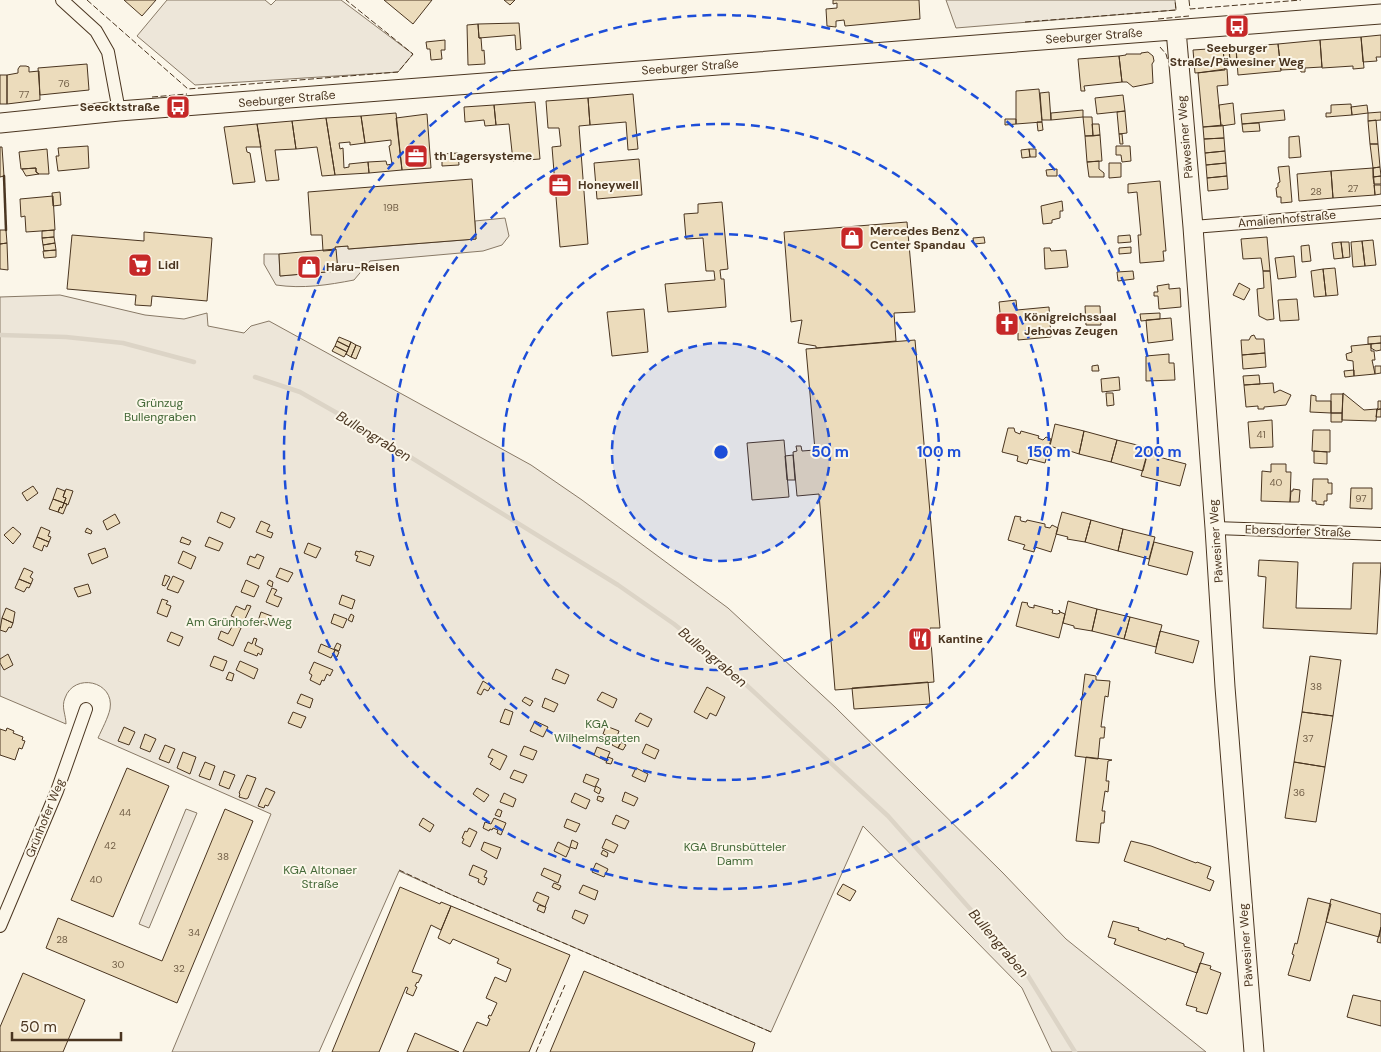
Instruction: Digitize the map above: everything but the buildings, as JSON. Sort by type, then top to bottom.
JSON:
[{"type":"street","points":[[62,0],[96,31],[103,42],[110,58],[118,112]]},
{"type":"street","name":"Seeburger Straße","points":[[0,123],[922,48],[1381,14]]},
{"type":"street","name":"Päwesiner Weg","points":[[1176,30],[1216,528],[1225,687],[1254,1052]]},
{"type":"street","name":"Amalienhofstraße","points":[[1193,227],[1381,212]]},
{"type":"street","name":"Ebersdorfer Straße","points":[[1216,528],[1381,534]]},
{"type":"street","name":"Grünhofer Weg","points":[[0,926],[57,791],[86,709]]},
{"type":"green space","points":[[167,0],[265,0],[271,5],[276,0],[341,0],[413,54],[398,72],[195,85],[137,36]]},
{"type":"green space","points":[[946,0],[1175,0],[1176,10],[956,28]]},
{"type":"green space","points":[[505,218],[509,236],[502,245],[483,251],[370,261],[354,280],[315,286],[276,285],[264,264],[264,254],[279,254],[280,276],[303,274],[304,277],[315,276],[315,273],[338,271],[335,247],[348,246],[349,249],[476,239],[475,221]]},
{"type":"green space","points":[[60,295],[145,315],[184,319],[207,313],[208,326],[244,333],[251,326],[269,321],[531,465],[582,500],[728,608],[835,707],[1003,873],[1066,939],[1206,1052],[1052,1052],[1022,988],[863,826],[771,1032],[399,871],[319,1052],[172,1052],[271,814],[98,738],[110,709],[110,699],[100,686],[93,683],[85,683],[77,685],[70,690],[63,705],[66,724],[0,696],[0,297]]},
{"type":"green space","points":[[186,809],[197,813],[149,928],[139,924]]},
{"type":"waterway","name":"Bullengraben","points":[[0,335],[66,337],[123,343],[194,362]]},
{"type":"waterway","name":"Bullengraben","points":[[255,377],[300,392],[360,426],[618,585],[674,624],[728,668],[888,816],[1025,971],[1075,1052]]},
{"type":"fence","points":[[87,0],[188,89],[398,72],[413,54],[346,0]]},
{"type":"fence","points":[[1025,22],[1176,10],[1175,0]]},
{"type":"fence","points":[[1189,0],[1190,9],[1301,0]]},
{"type":"fence","points":[[1158,19],[1189,16]]},
{"type":"fence","points":[[1160,47],[1166,54],[1168,61]]},
{"type":"fence","points":[[152,97],[187,94]]},
{"type":"fence","points":[[399,870],[452,895],[771,1032]]},
{"type":"fence","points":[[536,1052],[565,985]]},
{"type":"wall","points":[[4,176],[6,230]]},
{"type":"place","name":"Seeburger Straße/Päwesiner Weg","points":[[1237,26]]},
{"type":"place","name":"Seecktstraße","points":[[178,107]]},
{"type":"place","name":"th Lagersysteme","points":[[416,156]]},
{"type":"place","name":"Honeywell","points":[[560,185]]},
{"type":"place","name":"Mercedes Benz Center Spandau","points":[[852,238]]},
{"type":"place","name":"Lidl","points":[[140,265]]},
{"type":"place","name":"Haru-Reisen","points":[[309,267]]},
{"type":"place","name":"Königreichssaal Jehovas Zeugen","points":[[1007,324]]},
{"type":"place","name":"Kantine","points":[[920,639]]},
{"type":"park label","name":"Grünzug Bullengraben","points":[[160,410]]},
{"type":"park label","name":"Am Grünhofer Weg","points":[[239,622]]},
{"type":"park label","name":"KGA Wilhelmsgarten","points":[[597,731]]},
{"type":"park label","name":"KGA Brunsbütteler Damm","points":[[735,854]]},
{"type":"park label","name":"KGA Altonaer Straße","points":[[320,877]]}]
